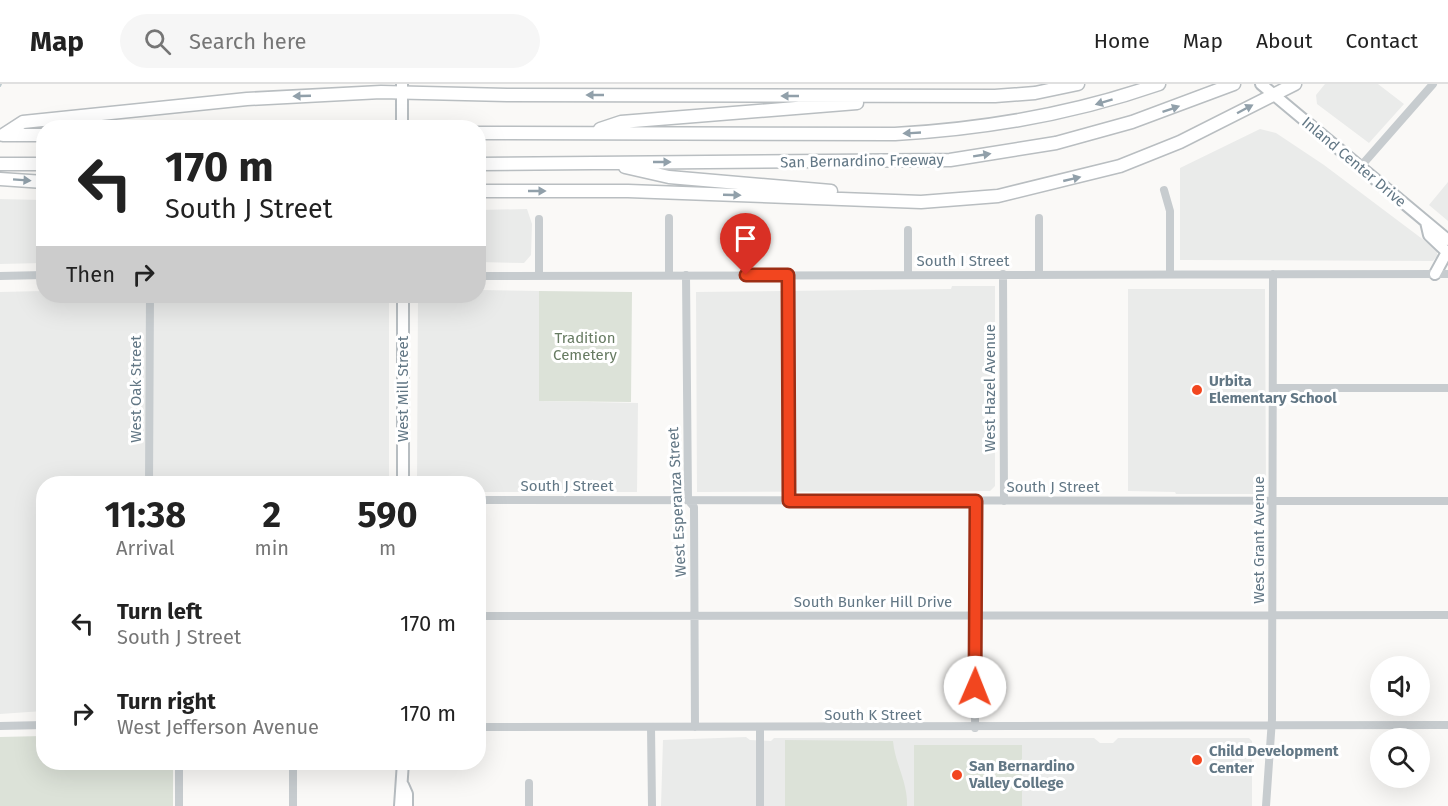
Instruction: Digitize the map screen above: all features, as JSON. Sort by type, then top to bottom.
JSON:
[{"type":"highway","points":[[42,120],[247,99],[402,89],[995,96],[1035,93],[1078,84]]},
{"type":"highway","name":"San Bernardino Freeway","points":[[486,133],[895,134],[950,131],[1048,116],[1094,105],[1159,84]]},
{"type":"highway","name":"San Bernardino Freeway","points":[[486,164],[950,160],[1056,143],[1132,122],[1234,84]]},
{"type":"highway","points":[[486,191],[628,191],[921,202],[971,199],[1032,189],[1120,166],[1158,151],[1266,89],[1296,84]]},
{"type":"highway","points":[[587,133],[621,122],[846,104],[977,101],[995,96]]},
{"type":"highway","points":[[2,135],[23,122],[36,121]]},
{"type":"highway","points":[[2,135],[36,135]]},
{"type":"highway","points":[[603,162],[669,177],[875,194],[952,194],[1032,189]]},
{"type":"highway","points":[[0,164],[36,164]]},
{"type":"highway","points":[[0,179],[36,181]]},
{"type":"main road","points":[[402,89],[402,120]]},
{"type":"main road","name":"Inland Center Drive","points":[[1266,89],[1448,240]]},
{"type":"main road","points":[[1426,222],[1429,235],[1447,252],[1435,274]]},
{"type":"main road","name":"West Mill Street","points":[[403,303],[403,476]]},
{"type":"main road","points":[[400,806],[403,770]]},
{"type":"main road","points":[[403,785],[407,794],[407,806]]},
{"type":"street","points":[[1361,166],[1433,84]]},
{"type":"street","points":[[1164,190],[1170,211],[1170,274]]},
{"type":"street","points":[[669,218],[669,275]]},
{"type":"street","points":[[1039,218],[1039,274]]},
{"type":"street","points":[[538,219],[539,276]]},
{"type":"street","points":[[908,230],[908,275]]},
{"type":"street","name":"West Hazel Avenue","points":[[1003,274],[1004,501]]},
{"type":"street","name":"West Grant Avenue","points":[[1266,806],[1272,615],[1273,274]]},
{"type":"street","name":"South I Street","points":[[486,276],[1448,274]]},
{"type":"street","points":[[0,276],[36,275]]},
{"type":"street","name":"West Esperanza Street","points":[[686,275],[688,500],[694,507],[695,727]]},
{"type":"street","points":[[788,275],[789,501]]},
{"type":"street","name":"West Oak Street","points":[[149,476],[150,303]]},
{"type":"street","points":[[1273,388],[1448,388]]},
{"type":"street","name":"South J Street","points":[[486,500],[1448,501]]},
{"type":"street","points":[[975,728],[976,501]]},
{"type":"street","name":"South Bunker Hill Drive","points":[[486,615],[1448,615]]},
{"type":"street","points":[[0,726],[36,725]]},
{"type":"street","name":"South K Street","points":[[486,727],[1269,728],[1448,725]]},
{"type":"street","points":[[651,727],[652,806]]},
{"type":"street","points":[[760,728],[760,806]]},
{"type":"street","points":[[179,770],[179,806]]},
{"type":"street","points":[[293,770],[293,806]]},
{"type":"street","points":[[529,783],[529,806]]},
{"type":"shaded area","points":[[1325,84],[1378,84],[1404,104],[1369,143],[1317,104],[1316,95]]},
{"type":"shaded area","points":[[1260,129],[1276,133],[1324,165],[1437,250],[1437,256],[1433,261],[1180,260],[1180,168]]},
{"type":"shaded area","points":[[1448,182],[1448,221],[1429,205]]},
{"type":"shaded area","points":[[0,199],[36,200],[36,263],[0,264]]},
{"type":"shaded area","points":[[527,209],[532,224],[531,255],[524,263],[486,262],[486,210]]},
{"type":"shaded area","points":[[952,286],[995,286],[995,486],[990,491],[697,492],[696,292],[951,289]]},
{"type":"shaded area","name":"Urbita Elementary School","points":[[1128,289],[1265,289],[1266,494],[1176,494],[1175,492],[1128,491]]},
{"type":"shaded area","points":[[486,290],[539,291],[539,401],[638,403],[637,492],[486,492],[486,476],[417,476],[418,303],[486,303]]},
{"type":"shaded area","points":[[36,291],[36,303],[389,303],[389,476],[36,476],[36,711],[0,714],[0,292]]},
{"type":"shaded area","name":"San Bernardino Valley College","points":[[746,737],[750,740],[771,741],[774,738],[1094,738],[1100,743],[1113,743],[1118,738],[1249,738],[1252,741],[1252,806],[661,806],[663,740]]},
{"type":"green space","name":"Tradition Cemetery","points":[[539,291],[632,292],[631,402],[539,401]]},
{"type":"green space","points":[[36,736],[36,770],[173,770],[173,806],[0,806],[0,737]]},
{"type":"green space","points":[[785,740],[893,741],[906,789],[907,806],[785,806]]},
{"type":"green space","points":[[914,745],[1022,745],[1022,806],[914,806]]},
{"type":"place","name":"Urbita Elementary School","points":[[1197,390]]},
{"type":"place","name":"Child Development Center","points":[[1197,760]]},
{"type":"place","name":"San Bernardino Valley College","points":[[957,775]]},
{"type":"route","points":[[746,275],[788,275],[789,501],[976,501],[975,687]]}]
